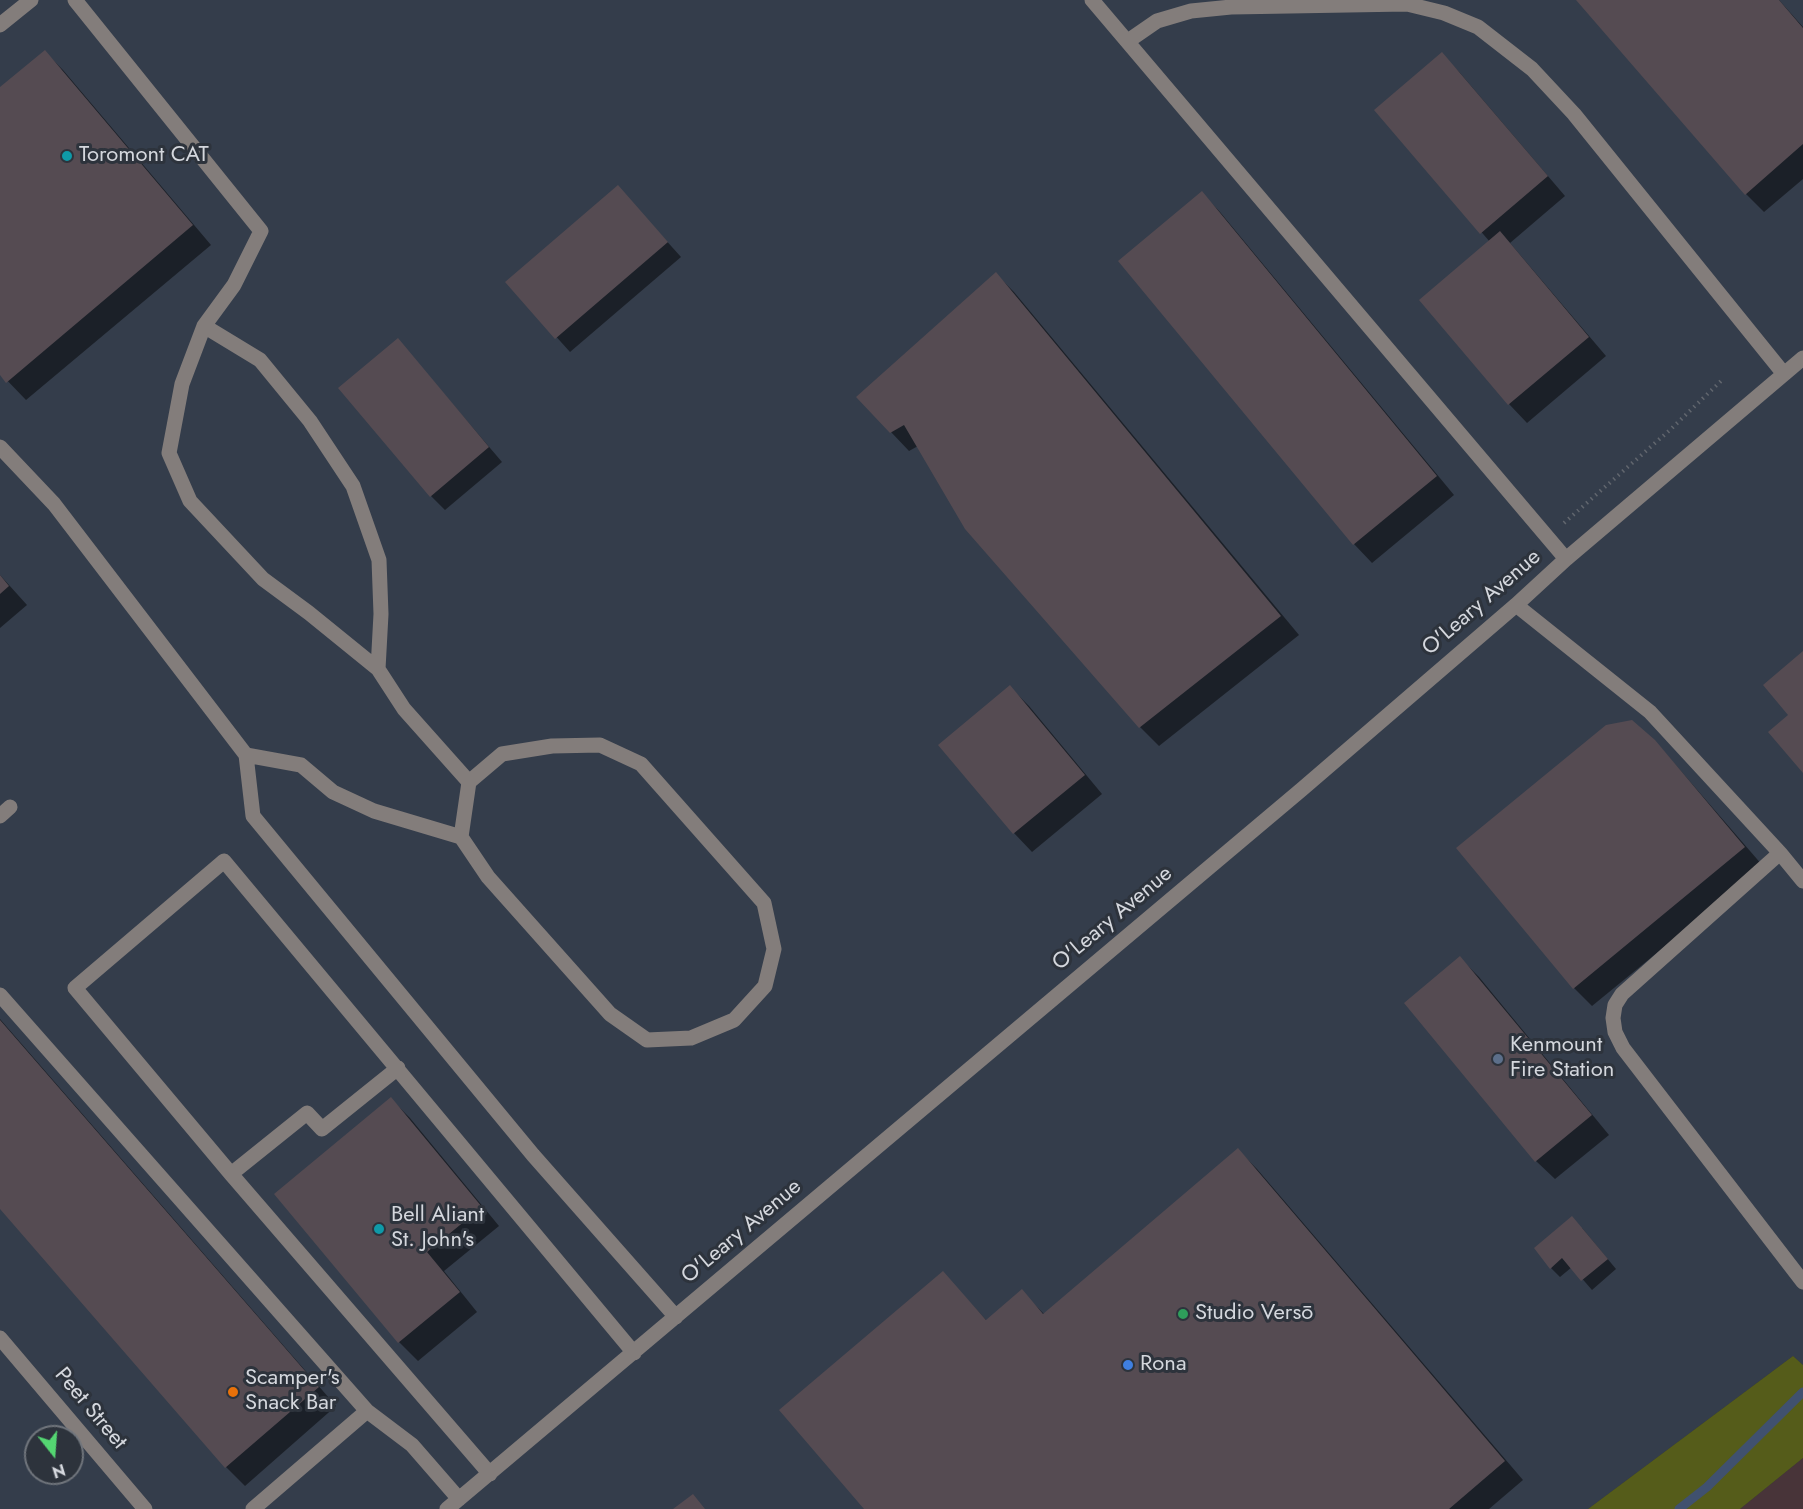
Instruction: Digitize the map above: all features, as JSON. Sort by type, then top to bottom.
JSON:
[{"type":"street","points":[[0,25],[31,0]]},
{"type":"street","points":[[75,0],[261,231],[234,285],[204,326],[182,384],[169,453],[190,501],[263,579],[378,669],[404,709],[469,782]]},
{"type":"street","points":[[1092,0],[1566,560]]},
{"type":"street","points":[[1128,41],[1157,21],[1191,10],[1277,2],[1407,4],[1444,13],[1478,27],[1532,69],[1574,114],[1784,374]]},
{"type":"street","points":[[204,326],[260,360],[310,421],[353,486],[379,560],[381,614],[378,669]]},
{"type":"street","name":"O'Leary Avenue","points":[[453,1504],[1292,797],[1803,358]]},
{"type":"street","points":[[0,447],[54,504],[246,755],[253,816],[525,1146],[676,1317]]},
{"type":"street","points":[[1516,605],[1650,712],[1803,881]]},
{"type":"street","points":[[246,755],[301,765],[333,792],[374,811],[461,837],[488,877],[610,1014],[647,1040],[691,1038],[734,1020],[765,986],[774,949],[764,903],[641,764],[600,745],[552,746],[502,754],[469,782],[461,837]]},
{"type":"street","points":[[1780,854],[1622,994],[1613,1018],[1615,1032],[1623,1048],[1803,1282]]},
{"type":"street","points":[[490,1473],[231,1174],[75,988],[224,861],[634,1353]]},
{"type":"street","points":[[0,995],[367,1411],[412,1444],[453,1504]]},
{"type":"street","points":[[231,1174],[307,1113],[322,1130],[398,1068]]},
{"type":"street","name":"Peet Street","points":[[0,1338],[145,1509]]},
{"type":"street","points":[[253,1509],[367,1411]]},
{"type":"path","points":[[1564,523],[1671,429],[1721,381]]},
{"type":"shaded area","points":[[0,0],[1803,0],[1803,1365],[1793,1356],[1588,1509],[0,1509]]},
{"type":"shaded area","points":[[1803,1458],[1803,1509],[1740,1509]]},
{"type":"green space","points":[[1793,1356],[1803,1365],[1803,1458],[1740,1509],[1588,1509]]},
{"type":"building","points":[[1576,0],[1779,0],[1803,28],[1803,144],[1745,195]]},
{"type":"building","name":"Toromont CAT","points":[[45,50],[193,225],[6,383],[0,375],[0,87]]},
{"type":"building","points":[[1442,52],[1548,176],[1480,234],[1374,110]]},
{"type":"building","points":[[618,185],[668,242],[555,339],[505,282]]},
{"type":"building","points":[[1202,191],[1437,476],[1353,545],[1118,261]]},
{"type":"building","points":[[1500,231],[1589,337],[1508,405],[1419,300]]},
{"type":"building","points":[[996,272],[1281,616],[1139,728],[965,529],[904,425],[890,433],[856,397]]},
{"type":"building","points":[[398,338],[489,447],[430,497],[338,388]]},
{"type":"building","points":[[0,575],[9,586],[0,594]]},
{"type":"building","points":[[1803,651],[1803,773],[1768,732],[1788,715],[1763,685]]},
{"type":"building","points":[[1010,685],[1085,775],[1013,834],[938,745]]},
{"type":"building","points":[[1632,720],[1655,740],[1745,847],[1573,989],[1456,848],[1606,725]]},
{"type":"building","name":"Kenmount Fire Station","points":[[1460,956],[1592,1115],[1535,1162],[1404,1003]]},
{"type":"building","points":[[0,1020],[319,1387],[225,1468],[0,1209]]},
{"type":"building","name":"Bell Aliant St. John's","points":[[391,1097],[482,1207],[427,1252],[460,1292],[398,1343],[274,1194]]},
{"type":"building","name":"Rona","points":[[1238,1148],[1505,1461],[1449,1509],[864,1509],[779,1410],[943,1271],[986,1320],[1022,1289],[1043,1314]]},
{"type":"building","points":[[1572,1216],[1608,1259],[1581,1281],[1562,1258],[1550,1269],[1534,1248]]},
{"type":"building","points":[[693,1494],[705,1509],[673,1509]]},
{"type":"waterway","points":[[1679,1509],[1707,1487],[1803,1392]]},
{"type":"place","name":"Toromont CAT","points":[[67,156]]},
{"type":"place","name":"Kenmount Fire Station","points":[[1498,1059]]},
{"type":"place","name":"Bell Aliant St. John's","points":[[379,1229]]},
{"type":"place","name":"Studio Versō","points":[[1183,1314]]},
{"type":"place","name":"Rona","points":[[1128,1365]]},
{"type":"place","name":"Scamper's Snack Bar","points":[[233,1392]]}]
